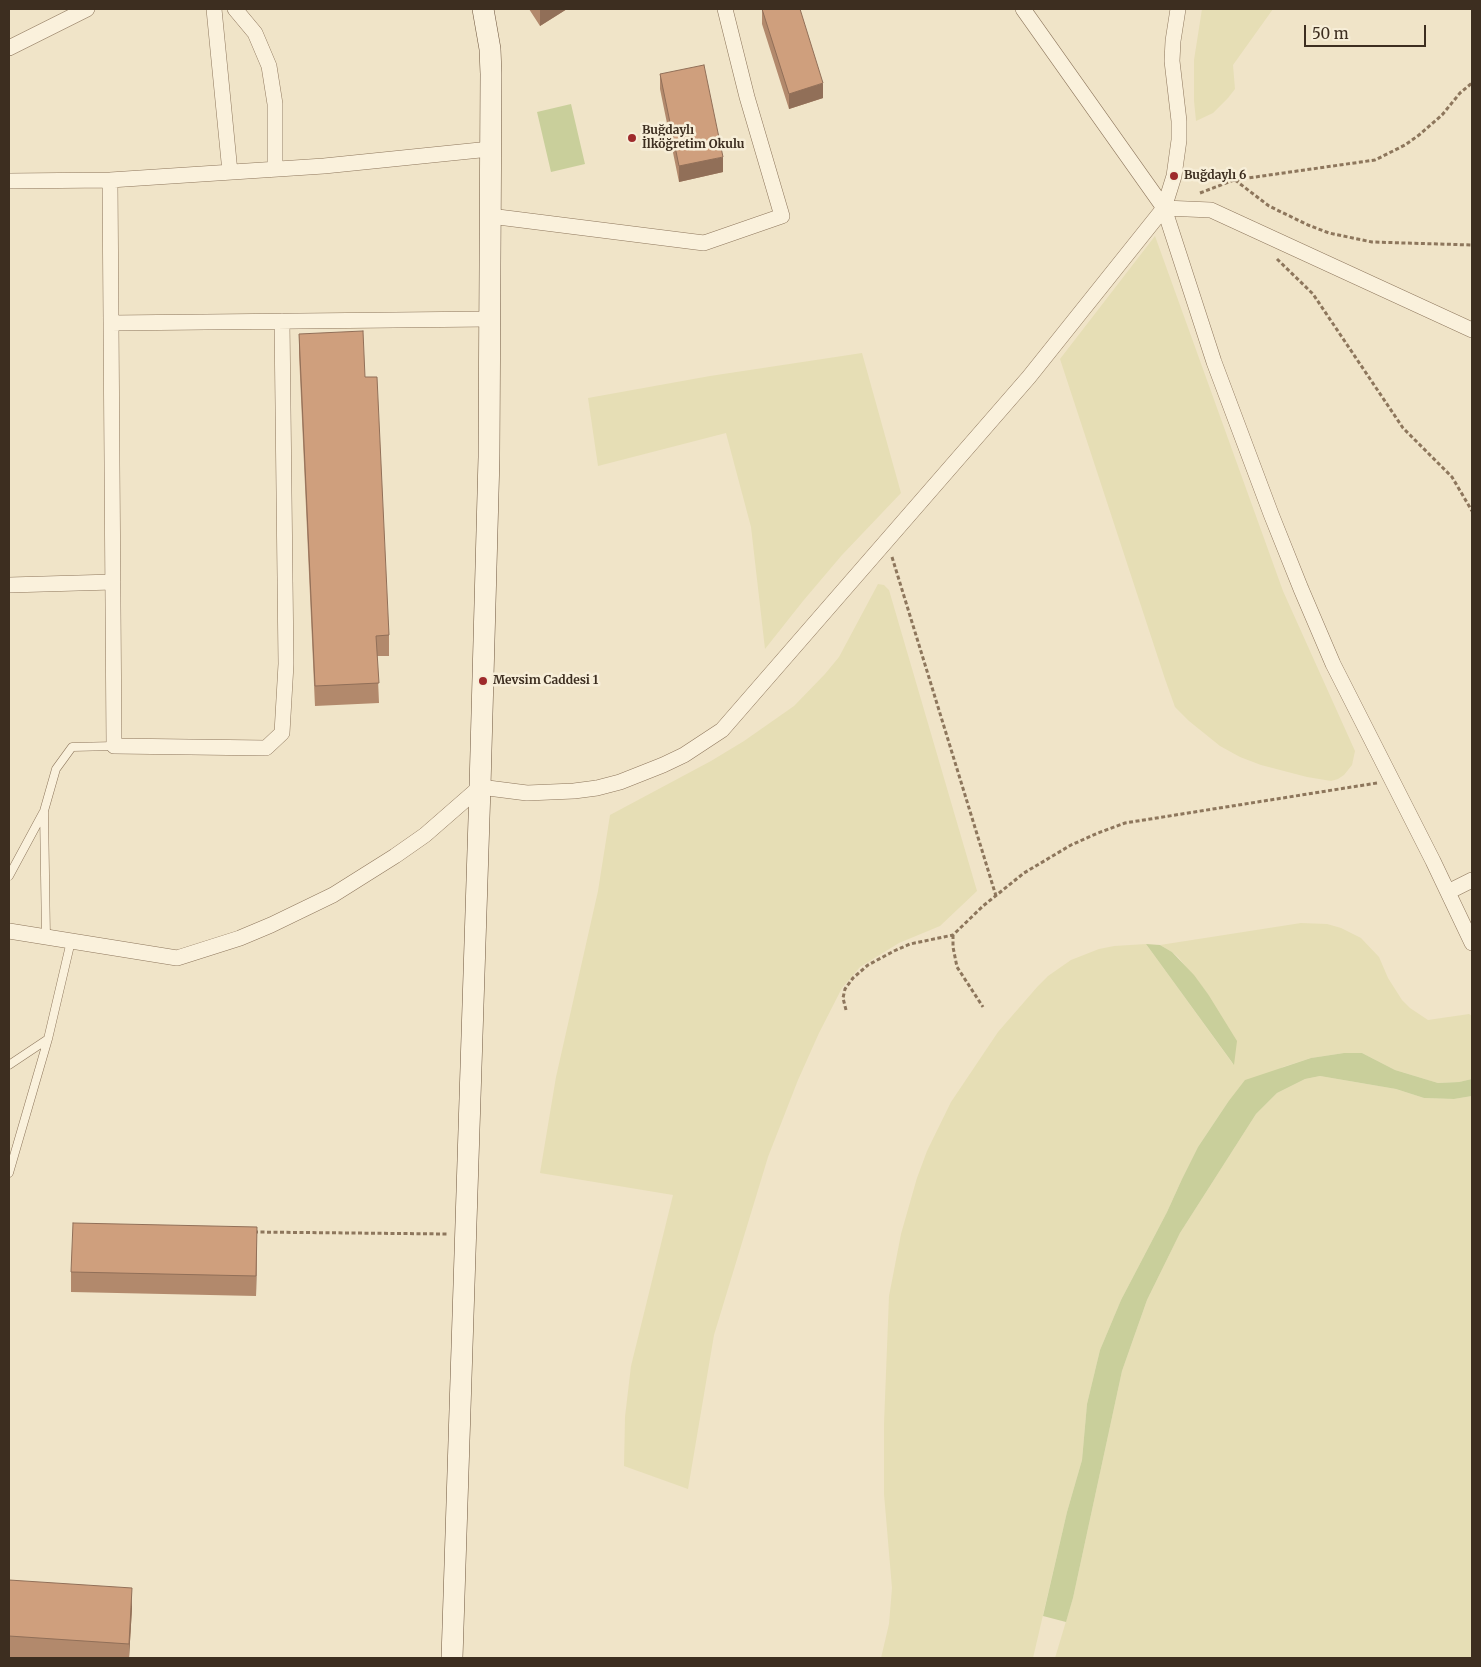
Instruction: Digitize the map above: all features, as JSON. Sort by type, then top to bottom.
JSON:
[{"type":"street","points":[[9,48],[87,9]]},
{"type":"street","points":[[214,9],[230,172]]},
{"type":"street","points":[[235,9],[255,33],[269,66],[275,104],[275,169]]},
{"type":"street","points":[[452,1658],[489,457],[490,49],[484,9]]},
{"type":"street","points":[[490,216],[704,243],[782,216],[747,97],[725,9]]},
{"type":"street","points":[[1023,9],[1164,208],[1214,362],[1270,514],[1333,664],[1472,943]]},
{"type":"street","points":[[9,931],[177,958],[240,938],[301,912],[365,876],[425,835],[480,787],[527,793],[597,788],[642,774],[684,755],[722,730],[1029,377],[1164,208],[1174,176],[1179,140],[1179,121],[1172,62],[1172,41],[1178,9]]},
{"type":"street","points":[[9,181],[110,180],[333,165],[490,149]]},
{"type":"street","points":[[110,180],[114,746],[266,748],[282,733],[286,664],[282,321]]},
{"type":"street","points":[[1164,208],[1211,210],[1472,330]]},
{"type":"street","points":[[111,323],[489,319]]},
{"type":"street","points":[[9,585],[113,582]]},
{"type":"street","points":[[1448,892],[1472,880]]},
{"type":"lane","points":[[9,876],[44,811],[56,769],[72,747],[114,746]]},
{"type":"lane","points":[[44,811],[46,937]]},
{"type":"lane","points":[[9,1173],[48,1039],[71,941]]},
{"type":"lane","points":[[9,1065],[48,1039]]},
{"type":"path","points":[[1472,83],[1419,136],[1375,160],[1234,180],[1270,206],[1329,233],[1372,242],[1472,246]]},
{"type":"path","points":[[1258,231],[1271,252],[1313,294],[1403,428],[1452,478],[1472,511]]},
{"type":"path","points":[[887,540],[996,896]]},
{"type":"path","points":[[846,1010],[843,998],[845,988],[852,978],[868,965],[894,950],[910,944],[953,935],[1024,873],[1071,845],[1125,823],[1392,780]]},
{"type":"path","points":[[953,935],[957,967],[982,1007]]},
{"type":"path","points":[[246,1232],[466,1234]]},
{"type":"shaded area","points":[[1202,9],[1273,9],[1233,65],[1235,89],[1213,113],[1196,121],[1194,60]]},
{"type":"shaded area","points":[[1155,236],[1283,591],[1355,751],[1352,765],[1338,779],[1331,781],[1307,777],[1261,765],[1240,757],[1220,746],[1175,707],[1165,679],[1060,359]]},
{"type":"shaded area","points":[[862,353],[901,493],[842,555],[765,649],[751,527],[726,433],[598,466],[588,398],[710,376]]},
{"type":"shaded area","points":[[878,584],[884,585],[889,590],[977,891],[940,926],[899,943],[860,967],[842,988],[819,1033],[798,1080],[768,1157],[714,1335],[688,1489],[624,1466],[625,1417],[631,1366],[673,1195],[540,1173],[556,1077],[598,891],[610,815],[711,761],[744,741],[794,706],[839,657]]},
{"type":"shaded area","points":[[1301,923],[1327,924],[1341,928],[1361,938],[1379,957],[1388,978],[1402,1000],[1428,1020],[1469,1014],[1472,1016],[1472,1079],[1438,1083],[1395,1070],[1362,1053],[1344,1053],[1311,1058],[1283,1067],[1228,1102],[1198,1147],[1167,1212],[1121,1300],[1100,1350],[1087,1404],[1082,1460],[1067,1512],[1033,1658],[881,1658],[889,1624],[892,1588],[884,1494],[884,1424],[889,1296],[901,1234],[917,1178],[927,1151],[951,1102],[998,1032],[1048,976],[1071,960],[1099,949],[1114,946],[1146,944],[1233,1064],[1208,994],[1178,957],[1160,945]]},
{"type":"shaded area","points":[[1320,1076],[1396,1089],[1424,1098],[1454,1099],[1472,1096],[1472,1658],[1055,1658],[1073,1598],[1122,1371],[1147,1300],[1180,1233],[1256,1114],[1277,1093],[1305,1079]]},
{"type":"green space","points":[[571,104],[585,164],[551,172],[537,112]]},
{"type":"green space","points":[[1146,944],[1160,945],[1172,952],[1194,975],[1208,994],[1237,1041],[1234,1065]]},
{"type":"green space","points":[[1344,1053],[1362,1053],[1395,1070],[1438,1083],[1472,1079],[1472,1096],[1454,1099],[1424,1098],[1396,1089],[1320,1076],[1305,1079],[1277,1093],[1256,1114],[1180,1233],[1147,1300],[1122,1371],[1073,1598],[1066,1622],[1043,1616],[1067,1512],[1082,1460],[1087,1404],[1100,1350],[1121,1300],[1167,1212],[1198,1147],[1245,1080],[1311,1058]]},
{"type":"building","points":[[762,9],[800,9],[823,83],[789,94]]},
{"type":"building","points":[[704,65],[723,157],[679,166],[660,74]]},
{"type":"building","points":[[363,331],[365,377],[377,377],[389,635],[376,636],[379,683],[315,686],[299,334]]},
{"type":"building","points":[[73,1223],[257,1227],[256,1276],[71,1272]]},
{"type":"building","points":[[9,1580],[132,1588],[129,1644],[9,1636]]},
{"type":"place","name":"Buğdaylı İlköğretim Okulu","points":[[632,138]]},
{"type":"place","name":"Buğdaylı 6","points":[[1174,176]]},
{"type":"place","name":"Mevsim Caddesi 1","points":[[483,681]]}]
